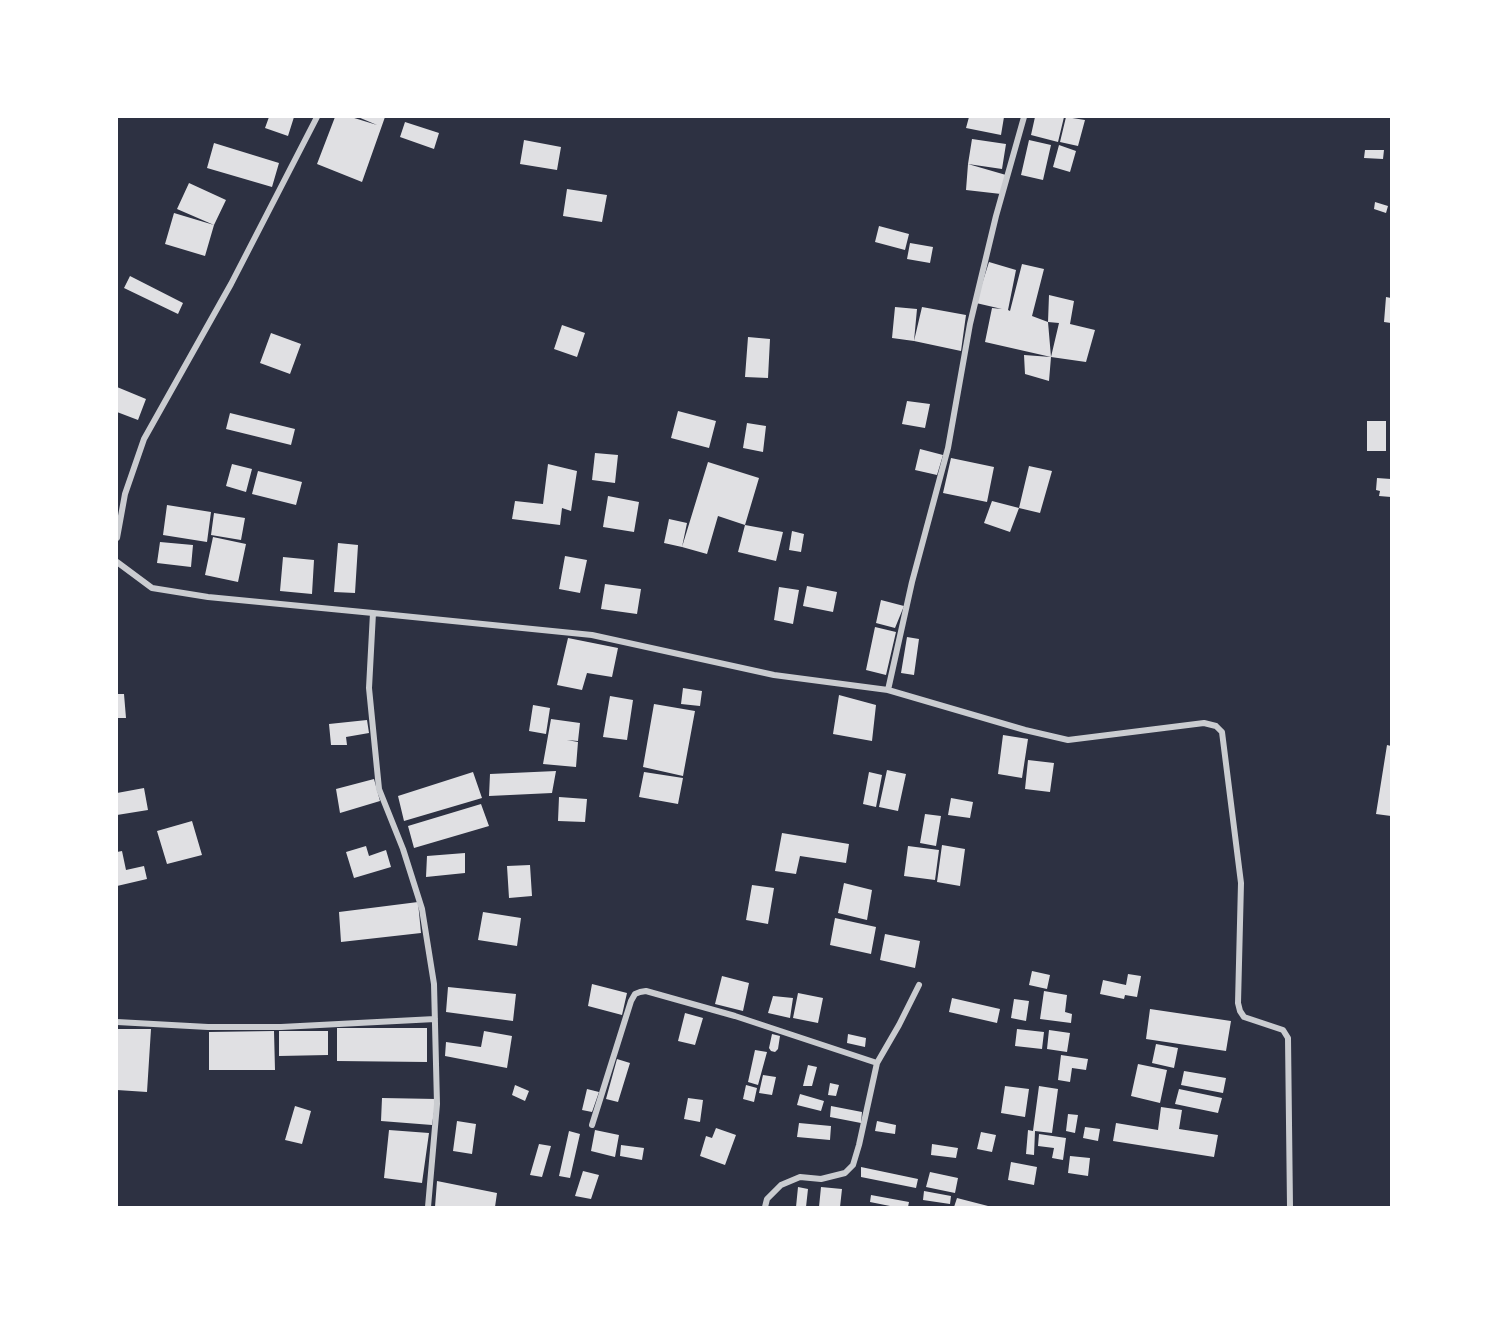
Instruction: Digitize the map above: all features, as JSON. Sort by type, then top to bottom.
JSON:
[{"type":"street","points":[[117,538],[125,494],[144,440],[231,284],[317,117]]},
{"type":"street","points":[[888,690],[912,582],[948,448],[970,324],[996,216],[1024,117]]},
{"type":"street","points":[[117,562],[153,588],[208,597],[592,635],[774,675],[888,690],[1025,730],[1068,740],[1204,723],[1216,726],[1222,732],[1241,883],[1238,1003],[1244,1017],[1283,1030],[1288,1038],[1290,1207]]},
{"type":"street","points":[[373,613],[369,688],[379,789],[403,849],[422,909],[434,984],[437,1104],[428,1207]]},
{"type":"street","points":[[765,1207],[767,1199],[782,1185],[800,1177],[821,1179],[844,1173],[853,1165],[877,1063],[919,985]]},
{"type":"street","points":[[592,1125],[631,1001],[635,994],[640,992],[646,991],[735,1016],[877,1063]]},
{"type":"street","points":[[117,1022],[208,1027],[281,1027],[435,1019]]},
{"type":"building","points":[[269,117],[294,117],[288,136],[265,128]]},
{"type":"building","points":[[335,117],[351,117],[377,125],[358,117],[385,117],[362,182],[317,164]]},
{"type":"building","points":[[969,117],[1004,117],[1001,135],[966,128]]},
{"type":"building","points":[[1035,117],[1064,117],[1058,142],[1031,135]]},
{"type":"building","points":[[1066,117],[1085,120],[1078,146],[1060,142]]},
{"type":"building","points":[[405,122],[439,133],[434,149],[400,137]]},
{"type":"building","points":[[972,139],[1006,144],[1002,169],[968,164]]},
{"type":"building","points":[[524,140],[561,147],[557,170],[520,164]]},
{"type":"building","points":[[1029,140],[1051,145],[1043,180],[1021,175]]},
{"type":"building","points":[[214,143],[279,163],[272,187],[207,168]]},
{"type":"building","points":[[1059,145],[1076,151],[1070,172],[1053,167]]},
{"type":"building","points":[[1365,150],[1384,150],[1383,159],[1364,158]]},
{"type":"building","points":[[968,164],[1006,175],[1001,194],[966,190]]},
{"type":"building","points":[[189,183],[226,200],[214,225],[177,209]]},
{"type":"building","points":[[567,189],[607,195],[602,222],[563,216]]},
{"type":"building","points":[[1375,202],[1388,206],[1386,213],[1374,209]]},
{"type":"building","points":[[174,213],[214,225],[205,256],[165,244]]},
{"type":"building","points":[[879,226],[909,234],[905,250],[875,242]]},
{"type":"building","points":[[910,243],[933,247],[930,263],[907,259]]},
{"type":"building","points":[[989,262],[1016,270],[1008,310],[1010,311],[1022,264],[1044,269],[1032,316],[1048,322],[1051,357],[985,342],[992,308],[1002,309],[976,303]]},
{"type":"building","points":[[130,276],[183,303],[178,314],[124,288]]},
{"type":"building","points":[[1049,295],[1074,301],[1070,324],[1095,330],[1086,362],[1051,357],[1059,323],[1048,322]]},
{"type":"building","points":[[1386,297],[1391,298],[1391,323],[1384,322]]},
{"type":"building","points":[[895,307],[917,309],[914,341],[892,338]]},
{"type":"building","points":[[922,307],[966,315],[961,351],[914,341]]},
{"type":"building","points":[[562,325],[585,333],[577,357],[554,349]]},
{"type":"building","points":[[271,333],[301,344],[290,374],[260,363]]},
{"type":"building","points":[[748,337],[770,339],[768,378],[745,377]]},
{"type":"building","points":[[1024,355],[1051,357],[1049,381],[1025,374]]},
{"type":"building","points":[[117,387],[146,399],[138,420],[117,412]]},
{"type":"building","points":[[907,401],[930,404],[925,428],[902,424]]},
{"type":"building","points":[[678,411],[716,421],[709,448],[671,438]]},
{"type":"building","points":[[230,413],[295,429],[291,445],[226,429]]},
{"type":"building","points":[[1367,421],[1386,421],[1386,451],[1367,451]]},
{"type":"building","points":[[747,423],[766,426],[763,452],[743,448]]},
{"type":"building","points":[[920,449],[943,455],[937,475],[915,470]]},
{"type":"building","points":[[595,453],[618,455],[615,483],[592,480]]},
{"type":"building","points":[[951,458],[994,467],[987,502],[943,493]]},
{"type":"building","points":[[708,462],[759,478],[745,525],[718,516],[707,554],[682,547]]},
{"type":"building","points":[[232,464],[252,469],[246,492],[226,486]]},
{"type":"building","points":[[548,464],[577,471],[571,511],[562,508],[560,525],[512,519],[515,501],[543,504]]},
{"type":"building","points":[[1029,466],[1052,471],[1040,513],[1019,508]]},
{"type":"building","points":[[258,471],[302,482],[296,505],[252,494]]},
{"type":"building","points":[[1377,478],[1391,479],[1391,497],[1379,496],[1380,491],[1376,490]]},
{"type":"building","points":[[608,496],[639,502],[634,532],[603,527]]},
{"type":"building","points":[[992,501],[1019,508],[1010,532],[984,523]]},
{"type":"building","points":[[167,505],[211,512],[207,542],[163,535]]},
{"type":"building","points":[[214,513],[245,518],[241,540],[211,535]]},
{"type":"building","points":[[669,519],[687,523],[682,547],[664,543]]},
{"type":"building","points":[[745,525],[783,532],[776,561],[738,552]]},
{"type":"building","points":[[792,531],[804,534],[801,552],[789,550]]},
{"type":"building","points":[[213,537],[246,544],[238,582],[205,575]]},
{"type":"building","points":[[160,542],[193,545],[191,567],[157,563]]},
{"type":"building","points":[[338,543],[358,545],[355,593],[334,592]]},
{"type":"building","points":[[565,556],[587,560],[580,593],[559,589]]},
{"type":"building","points":[[283,557],[314,560],[312,594],[280,591]]},
{"type":"building","points":[[605,584],[641,589],[637,614],[601,609]]},
{"type":"building","points":[[807,586],[837,592],[833,612],[803,606]]},
{"type":"building","points":[[779,587],[799,590],[793,624],[774,620]]},
{"type":"building","points":[[881,600],[904,606],[895,628],[876,623]]},
{"type":"building","points":[[875,627],[896,632],[886,675],[866,670]]},
{"type":"building","points":[[907,637],[919,639],[914,675],[901,673]]},
{"type":"building","points":[[568,638],[618,648],[612,677],[587,673],[582,690],[557,685]]},
{"type":"building","points":[[683,688],[702,691],[700,706],[681,704]]},
{"type":"building","points":[[117,694],[124,694],[126,718],[117,718]]},
{"type":"building","points":[[839,695],[876,705],[872,741],[833,734]]},
{"type":"building","points":[[610,696],[633,700],[627,740],[603,737]]},
{"type":"building","points":[[654,704],[695,711],[683,776],[643,767]]},
{"type":"building","points":[[533,705],[550,708],[546,734],[529,731]]},
{"type":"building","points":[[551,719],[580,723],[578,741],[567,740],[578,742],[576,767],[543,764]]},
{"type":"building","points":[[367,720],[369,733],[346,737],[347,745],[331,745],[329,724]]},
{"type":"building","points":[[1003,735],[1028,739],[1022,778],[998,774]]},
{"type":"building","points":[[1387,745],[1391,746],[1391,816],[1376,814]]},
{"type":"building","points":[[1028,760],[1054,763],[1050,792],[1025,789]]},
{"type":"building","points":[[887,770],[906,774],[898,811],[879,807]]},
{"type":"building","points":[[556,771],[552,793],[489,796],[490,774]]},
{"type":"building","points":[[473,772],[482,798],[404,821],[398,796]]},
{"type":"building","points":[[644,772],[683,778],[678,804],[639,797]]},
{"type":"building","points":[[869,772],[882,775],[876,807],[863,804]]},
{"type":"building","points":[[374,779],[380,801],[340,813],[336,789]]},
{"type":"building","points":[[144,788],[148,810],[117,815],[117,793]]},
{"type":"building","points":[[559,797],[587,799],[585,822],[558,821]]},
{"type":"building","points":[[951,798],[973,802],[970,818],[948,815]]},
{"type":"building","points":[[481,804],[489,826],[414,848],[408,826]]},
{"type":"building","points":[[925,814],[941,816],[936,846],[920,843]]},
{"type":"building","points":[[192,821],[202,855],[167,864],[157,831]]},
{"type":"building","points":[[782,833],[849,844],[846,863],[800,856],[796,874],[775,871]]},
{"type":"building","points":[[942,845],[965,849],[960,886],[937,882]]},
{"type":"building","points":[[366,846],[369,856],[386,850],[391,867],[354,878],[346,852]]},
{"type":"building","points":[[908,846],[939,850],[935,880],[904,876]]},
{"type":"building","points":[[122,851],[126,870],[144,866],[147,879],[117,886],[117,852]]},
{"type":"building","points":[[465,853],[465,873],[426,877],[427,856]]},
{"type":"building","points":[[530,865],[532,896],[509,898],[507,866]]},
{"type":"building","points":[[844,883],[872,890],[867,920],[838,913]]},
{"type":"building","points":[[752,885],[774,888],[768,924],[746,920]]},
{"type":"building","points":[[418,902],[421,933],[341,942],[339,912]]},
{"type":"building","points":[[483,912],[521,918],[517,946],[478,940]]},
{"type":"building","points":[[835,918],[876,927],[871,954],[830,945]]},
{"type":"building","points":[[885,934],[920,941],[915,968],[880,960]]},
{"type":"building","points":[[1032,971],[1050,975],[1047,989],[1029,985]]},
{"type":"building","points":[[1128,974],[1141,976],[1137,997],[1125,995],[1124,999],[1100,994],[1103,980],[1126,985]]},
{"type":"building","points":[[722,976],[749,983],[743,1011],[715,1004]]},
{"type":"building","points":[[592,984],[627,993],[622,1015],[588,1006]]},
{"type":"building","points":[[448,987],[516,994],[513,1021],[446,1012]]},
{"type":"building","points":[[1044,991],[1067,995],[1065,1012],[1072,1014],[1071,1023],[1040,1019]]},
{"type":"building","points":[[798,993],[823,998],[818,1023],[793,1018]]},
{"type":"building","points":[[773,996],[793,998],[790,1018],[768,1013]]},
{"type":"building","points":[[952,998],[1000,1009],[997,1023],[949,1012]]},
{"type":"building","points":[[1014,999],[1029,1001],[1026,1021],[1011,1018]]},
{"type":"building","points":[[1150,1009],[1231,1021],[1226,1051],[1146,1039]]},
{"type":"building","points":[[685,1013],[703,1018],[695,1045],[678,1041]]},
{"type":"building","points":[[337,1028],[427,1028],[427,1062],[337,1061]]},
{"type":"building","points":[[117,1029],[151,1029],[147,1092],[117,1090]]},
{"type":"building","points":[[1017,1029],[1044,1032],[1042,1049],[1015,1046]]},
{"type":"building","points":[[1049,1030],[1070,1033],[1067,1052],[1047,1049]]},
{"type":"building","points":[[274,1031],[275,1070],[209,1070],[209,1032]]},
{"type":"building","points":[[279,1031],[328,1031],[328,1055],[279,1056]]},
{"type":"building","points":[[484,1031],[512,1036],[507,1068],[445,1056],[446,1042],[481,1047]]},
{"type":"building","points":[[772,1034],[780,1036],[778,1049],[775,1052],[769,1048]]},
{"type":"building","points":[[848,1034],[866,1038],[865,1047],[847,1043]]},
{"type":"building","points":[[1156,1044],[1178,1048],[1174,1068],[1152,1063]]},
{"type":"building","points":[[755,1050],[767,1052],[758,1085],[748,1082]]},
{"type":"building","points":[[1061,1055],[1088,1059],[1086,1070],[1072,1068],[1070,1082],[1058,1080]]},
{"type":"building","points":[[617,1059],[630,1063],[618,1102],[606,1099]]},
{"type":"building","points":[[1138,1064],[1167,1070],[1160,1103],[1131,1096]]},
{"type":"building","points":[[808,1065],[817,1067],[812,1086],[803,1086]]},
{"type":"building","points":[[1184,1071],[1226,1078],[1223,1093],[1181,1085]]},
{"type":"building","points":[[763,1075],[776,1077],[772,1095],[759,1093]]},
{"type":"building","points":[[830,1083],[839,1085],[836,1096],[828,1095]]},
{"type":"building","points":[[515,1085],[529,1091],[525,1101],[512,1095]]},
{"type":"building","points":[[746,1085],[757,1088],[754,1102],[743,1099]]},
{"type":"building","points":[[1005,1086],[1029,1089],[1025,1117],[1001,1113]]},
{"type":"building","points":[[1039,1086],[1058,1089],[1052,1133],[1035,1131],[1034,1155],[1026,1154],[1028,1130],[1033,1131]]},
{"type":"building","points":[[587,1089],[599,1092],[592,1112],[582,1110]]},
{"type":"building","points":[[1179,1089],[1222,1098],[1218,1113],[1175,1104]]},
{"type":"building","points":[[800,1094],[824,1101],[821,1111],[797,1105]]},
{"type":"building","points":[[382,1098],[436,1099],[432,1125],[381,1121]]},
{"type":"building","points":[[688,1098],[703,1100],[700,1122],[684,1119]]},
{"type":"building","points":[[295,1106],[311,1111],[302,1144],[285,1140]]},
{"type":"building","points":[[831,1106],[862,1112],[861,1123],[830,1117]]},
{"type":"building","points":[[1161,1107],[1182,1110],[1179,1129],[1218,1135],[1214,1157],[1113,1141],[1116,1123],[1158,1130]]},
{"type":"building","points":[[1068,1114],[1078,1115],[1075,1133],[1066,1131]]},
{"type":"building","points":[[457,1121],[476,1124],[472,1154],[453,1151]]},
{"type":"building","points":[[877,1121],[896,1125],[895,1134],[875,1131]]},
{"type":"building","points":[[799,1123],[831,1126],[830,1140],[797,1137]]},
{"type":"building","points":[[1085,1127],[1100,1129],[1098,1141],[1083,1138]]},
{"type":"building","points":[[716,1128],[736,1135],[725,1165],[700,1156],[706,1136],[712,1138]]},
{"type":"building","points":[[389,1130],[429,1133],[422,1183],[384,1178]]},
{"type":"building","points":[[595,1130],[619,1135],[615,1157],[591,1151]]},
{"type":"building","points":[[569,1131],[580,1134],[570,1178],[559,1176]]},
{"type":"building","points":[[981,1132],[996,1135],[992,1152],[977,1149]]},
{"type":"building","points":[[1039,1134],[1066,1138],[1063,1160],[1052,1158],[1054,1148],[1038,1146]]},
{"type":"building","points":[[539,1144],[551,1146],[542,1177],[530,1175]]},
{"type":"building","points":[[932,1144],[958,1148],[956,1158],[931,1155]]},
{"type":"building","points":[[621,1145],[644,1148],[642,1160],[620,1156]]},
{"type":"building","points":[[1070,1156],[1090,1158],[1088,1176],[1068,1173]]},
{"type":"building","points":[[1011,1162],[1037,1167],[1034,1185],[1008,1180]]},
{"type":"building","points":[[861,1167],[918,1179],[916,1188],[861,1177]]},
{"type":"building","points":[[583,1171],[599,1175],[591,1199],[575,1196]]},
{"type":"building","points":[[930,1172],[958,1178],[955,1193],[926,1187]]},
{"type":"building","points":[[437,1181],[497,1193],[495,1207],[435,1207]]},
{"type":"building","points":[[798,1187],[808,1189],[806,1207],[796,1207]]},
{"type":"building","points":[[821,1187],[842,1189],[840,1207],[819,1207]]},
{"type":"building","points":[[924,1191],[951,1196],[950,1204],[923,1200]]},
{"type":"building","points":[[871,1195],[909,1202],[908,1207],[890,1207],[870,1202]]},
{"type":"building","points":[[957,1198],[988,1206],[988,1207],[954,1207]]}]
